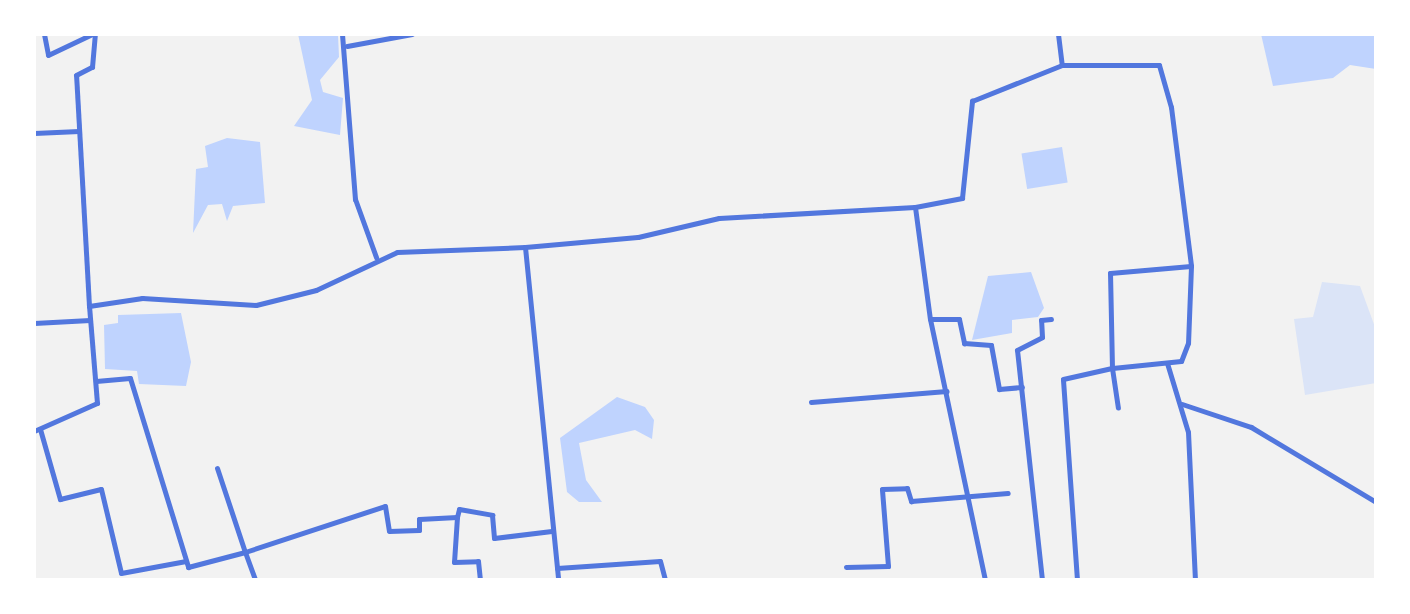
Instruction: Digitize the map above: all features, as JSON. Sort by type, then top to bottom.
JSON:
[{"type":"street","points":[[44,34],[48,55],[93,34],[92,67],[76,75],[96,381],[95,405],[37,430],[60,499],[101,489],[121,573],[186,561]]},
{"type":"street","points":[[89,306],[142,298],[256,305],[370,270],[376,257],[355,199],[347,46],[342,34]]},
{"type":"street","points":[[347,46],[412,34]]},
{"type":"street","points":[[1058,34],[1062,65]]},
{"type":"street","points":[[376,257],[638,237],[719,218],[915,207],[962,198],[972,101],[1062,65],[1161,68],[1191,266],[1186,357],[1167,363],[1112,368],[1063,379],[1077,580]]},
{"type":"street","points":[[34,133],[79,131]]},
{"type":"street","points":[[915,207],[930,319],[985,580]]},
{"type":"street","points":[[525,247],[550,451],[552,531],[558,580]]},
{"type":"street","points":[[1118,408],[1112,368],[1110,273],[1191,266]]},
{"type":"street","points":[[930,319],[959,319],[964,343],[991,345],[999,389],[1022,387]]},
{"type":"street","points":[[1042,580],[1017,348],[1042,337],[1041,320],[1051,319]]},
{"type":"street","points":[[34,323],[90,320]]},
{"type":"street","points":[[1167,363],[1181,403],[1195,580]]},
{"type":"street","points":[[96,381],[130,378],[186,561],[192,567],[385,506],[389,531],[419,530],[419,519],[457,517]]},
{"type":"street","points":[[811,402],[947,391]]},
{"type":"street","points":[[1181,403],[1251,427],[1376,502]]},
{"type":"street","points":[[217,468],[255,580]]},
{"type":"street","points":[[846,567],[888,566],[880,490],[907,488],[911,501],[1008,493]]},
{"type":"street","points":[[480,580],[478,561],[454,562],[459,509],[492,515],[494,538],[552,531]]},
{"type":"street","points":[[557,568],[660,561],[665,580]]},
{"type":"shaded area","points":[[1322,282],[1360,286],[1375,327],[1376,383],[1305,395],[1294,319],[1313,317]]},
{"type":"water","points":[[298,34],[338,34],[339,57],[320,80],[323,92],[343,98],[340,135],[294,126],[312,100]]},
{"type":"water","points":[[1261,34],[1376,34],[1376,69],[1350,65],[1333,78],[1273,86]]},
{"type":"water","points":[[227,138],[260,142],[265,203],[233,206],[227,221],[222,204],[208,205],[193,233],[196,169],[208,167],[205,146]]},
{"type":"water","points":[[1062,147],[1068,183],[1027,189],[1022,153]]},
{"type":"water","points":[[1031,272],[1044,308],[1038,317],[1012,320],[1012,333],[972,340],[988,276]]},
{"type":"water","points":[[181,313],[191,362],[186,386],[139,384],[137,371],[105,369],[104,325],[118,323],[118,315]]},
{"type":"water","points":[[617,397],[645,407],[654,420],[652,439],[635,430],[579,443],[586,480],[602,502],[579,502],[567,492],[560,438]]}]
